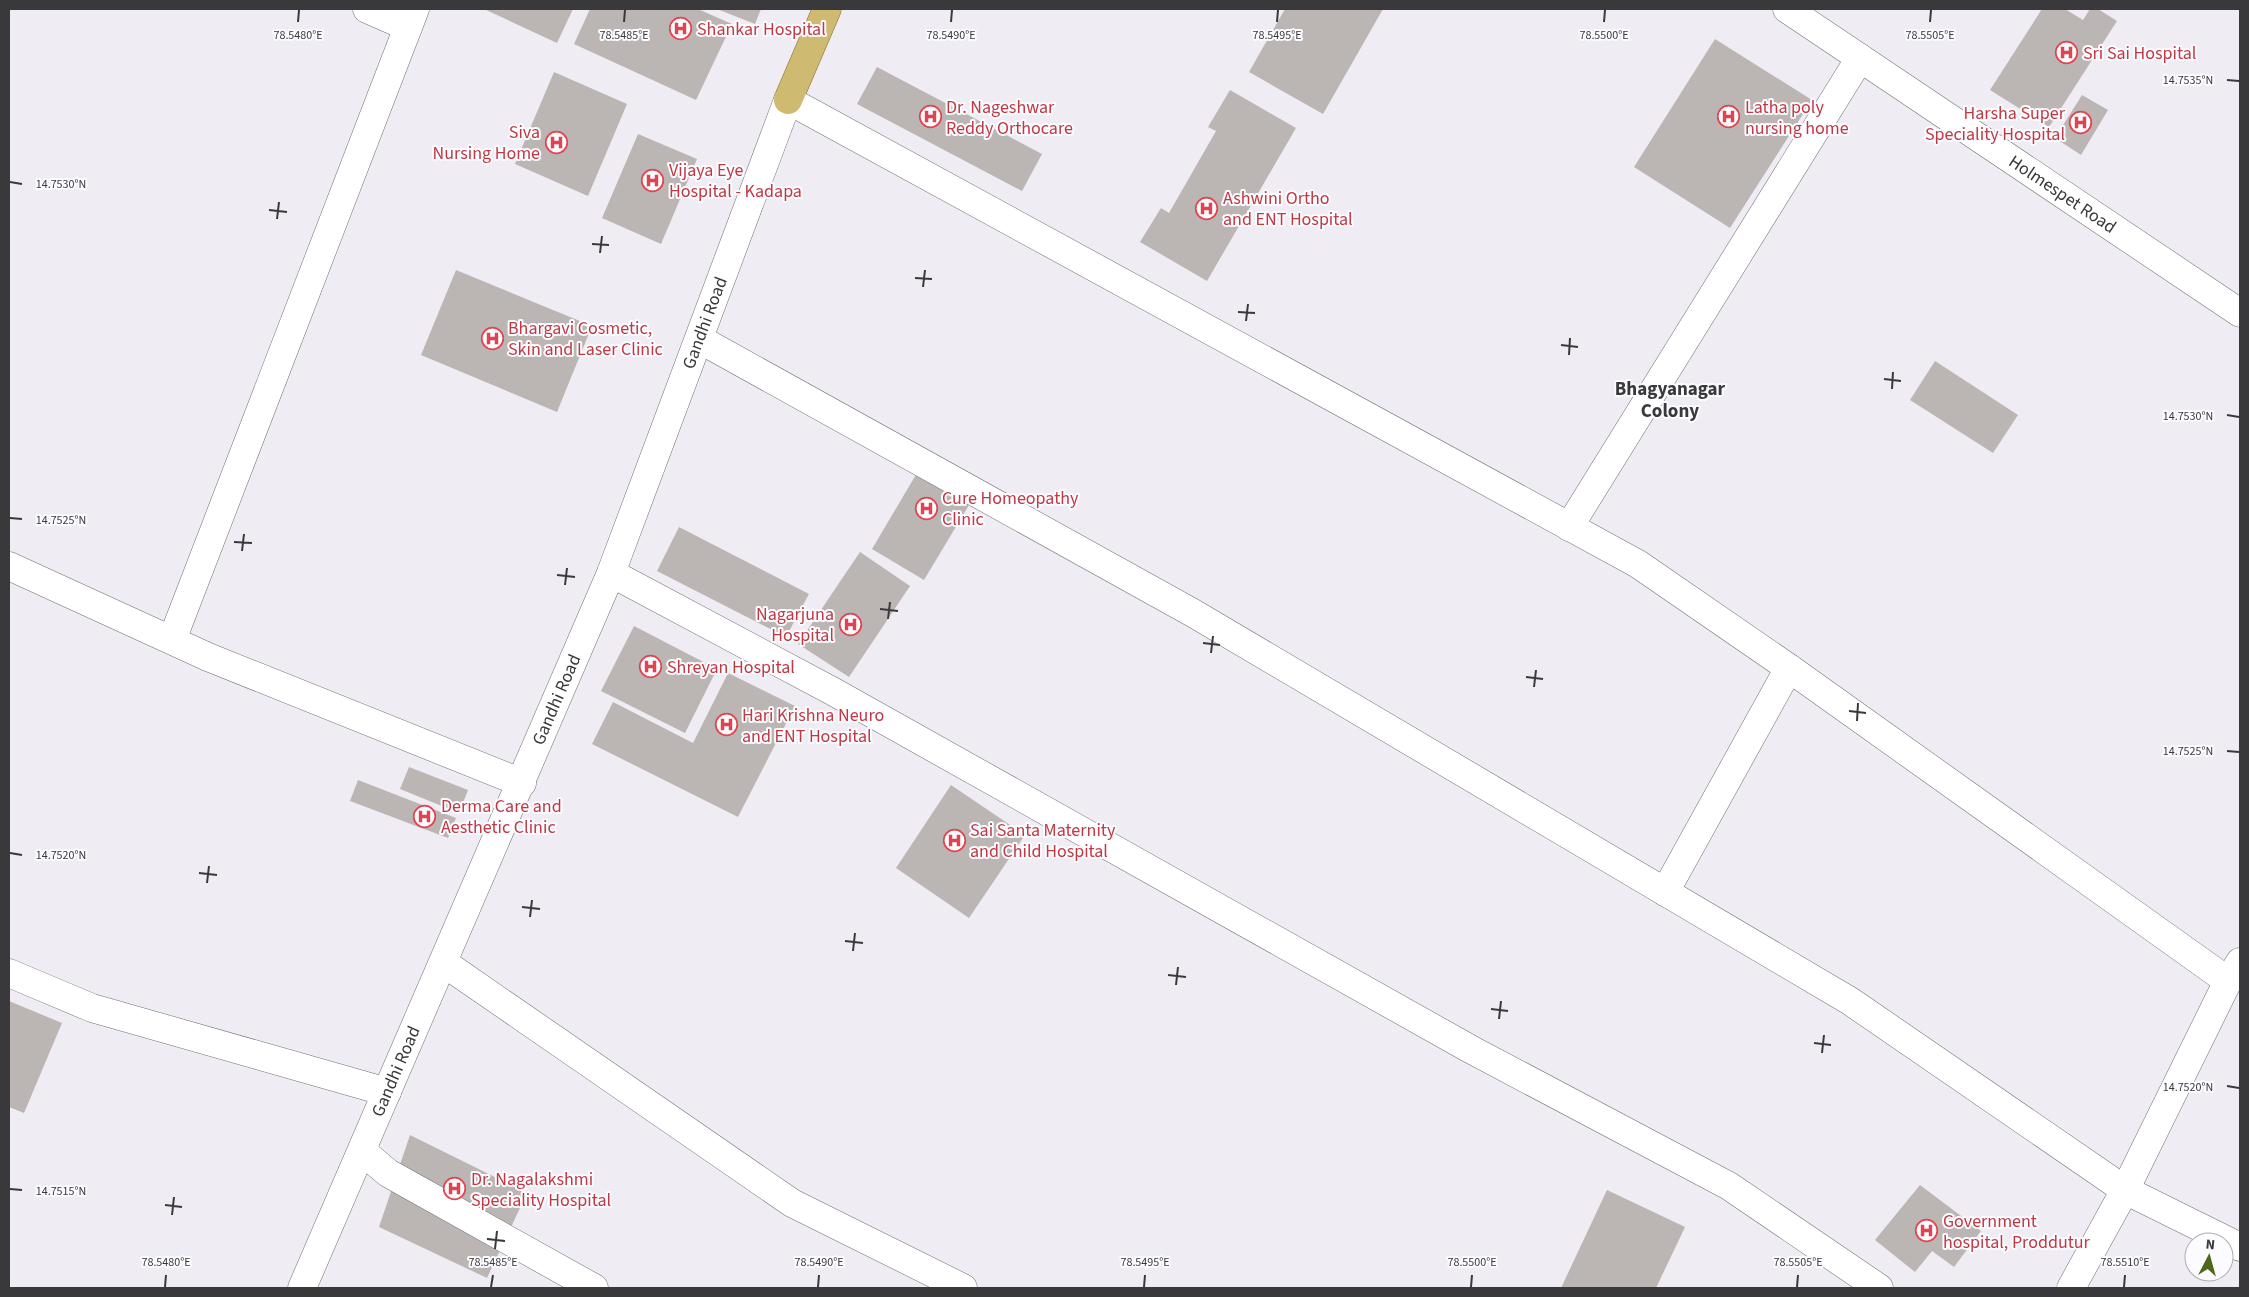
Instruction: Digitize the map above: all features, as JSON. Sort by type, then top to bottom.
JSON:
[{"type":"main road","points":[[788,100],[827,9]]},
{"type":"street","points":[[172,640],[411,18],[366,9]]},
{"type":"street","name":"Holmespet Road","points":[[1787,9],[2240,314]]},
{"type":"street","points":[[1570,527],[1860,58]]},
{"type":"street","points":[[788,100],[1638,564],[2234,972],[2125,1190],[2071,1288]]},
{"type":"street","name":"Gandhi Road","points":[[302,1288],[522,783],[611,573],[788,100]]},
{"type":"street","points":[[699,339],[1194,613],[1850,1001],[2125,1190],[2240,1247]]},
{"type":"street","points":[[9,566],[226,664],[522,783]]},
{"type":"street","points":[[611,573],[842,697],[1472,1050],[1729,1186],[1880,1288]]},
{"type":"street","points":[[1665,892],[1789,668]]},
{"type":"street","points":[[444,963],[792,1203],[963,1288]]},
{"type":"street","points":[[9,973],[92,1008],[387,1092]]},
{"type":"street","points":[[362,1151],[388,1173],[594,1288]]},
{"type":"building","points":[[484,9],[573,9],[557,43]]},
{"type":"building","points":[[590,9],[698,9],[732,24],[696,100],[574,44]]},
{"type":"building","points":[[717,9],[761,9],[755,24]]},
{"type":"building","points":[[1285,9],[1383,9],[1323,114],[1249,72]]},
{"type":"building","points":[[2042,9],[2065,9],[2083,20],[2090,9],[2098,9],[2117,21],[2049,127],[1990,90]]},
{"type":"building","points":[[1715,39],[1812,100],[1730,228],[1634,167]]},
{"type":"building","points":[[877,67],[1042,154],[1022,191],[857,104]]},
{"type":"building","points":[[554,72],[627,104],[588,196],[515,164]]},
{"type":"building","points":[[1230,90],[1296,128],[1207,281],[1140,242],[1161,208],[1169,213],[1216,131],[1208,127]]},
{"type":"building","points":[[2082,95],[2108,110],[2081,155],[2055,138]]},
{"type":"building","points":[[638,134],[697,159],[661,244],[602,218]]},
{"type":"building","points":[[456,270],[592,326],[557,412],[421,355]]},
{"type":"building","points":[[1935,361],[2018,415],[1993,453],[1910,400]]},
{"type":"building","points":[[917,473],[969,505],[924,580],[872,549]]},
{"type":"building","points":[[679,527],[809,594],[786,637],[657,571]]},
{"type":"building","points":[[860,552],[910,586],[849,677],[798,644]]},
{"type":"building","points":[[634,626],[717,669],[685,733],[601,691]]},
{"type":"building","points":[[728,673],[795,706],[738,817],[592,744],[613,702],[693,743]]},
{"type":"building","points":[[409,767],[468,790],[459,813],[400,789]]},
{"type":"building","points":[[358,780],[456,818],[448,838],[350,801]]},
{"type":"building","points":[[951,785],[1025,835],[969,918],[896,868]]},
{"type":"building","points":[[9,1001],[62,1023],[24,1113],[9,1107]]},
{"type":"building","points":[[410,1135],[527,1193],[487,1278],[379,1227]]},
{"type":"building","points":[[1920,1185],[1981,1231],[1954,1267],[1932,1251],[1915,1272],[1875,1240]]},
{"type":"building","points":[[1607,1190],[1685,1227],[1656,1288],[1561,1288]]},
{"type":"place","name":"Shankar Hospital","points":[[681,29]]},
{"type":"place","name":"Sri Sai Hospital","points":[[2067,53]]},
{"type":"place","name":"Dr. Nageshwar Reddy Orthocare","points":[[930,117]]},
{"type":"place","name":"Latha poly nursing home","points":[[1729,117]]},
{"type":"place","name":"Harsha Super Speciality Hospital","points":[[2081,123]]},
{"type":"place","name":"Siva Nursing Home","points":[[556,142]]},
{"type":"place","name":"Vijaya Eye Hospital - Kadapa","points":[[653,180]]},
{"type":"place","name":"Ashwini Ortho and ENT Hospital","points":[[1207,208]]},
{"type":"place","name":"Bhargavi Cosmetic, Skin and Laser Clinic","points":[[492,338]]},
{"type":"place","name":"Cure Homeopathy Clinic","points":[[926,508]]},
{"type":"place","name":"Nagarjuna Hospital","points":[[850,624]]},
{"type":"place","name":"Shreyan Hospital","points":[[651,667]]},
{"type":"place","name":"Hari Krishna Neuro and ENT Hospital","points":[[726,725]]},
{"type":"place","name":"Derma Care and Aesthetic Clinic","points":[[425,816]]},
{"type":"place","name":"Sai Santa Maternity and Child Hospital","points":[[954,840]]},
{"type":"place","name":"Dr. Nagalakshmi Speciality Hospital","points":[[455,1189]]},
{"type":"place","name":"Government hospital, Proddutur","points":[[1927,1231]]},
{"type":"district","name":"Bhagyanagar Colony","points":[[1670,399]]}]
